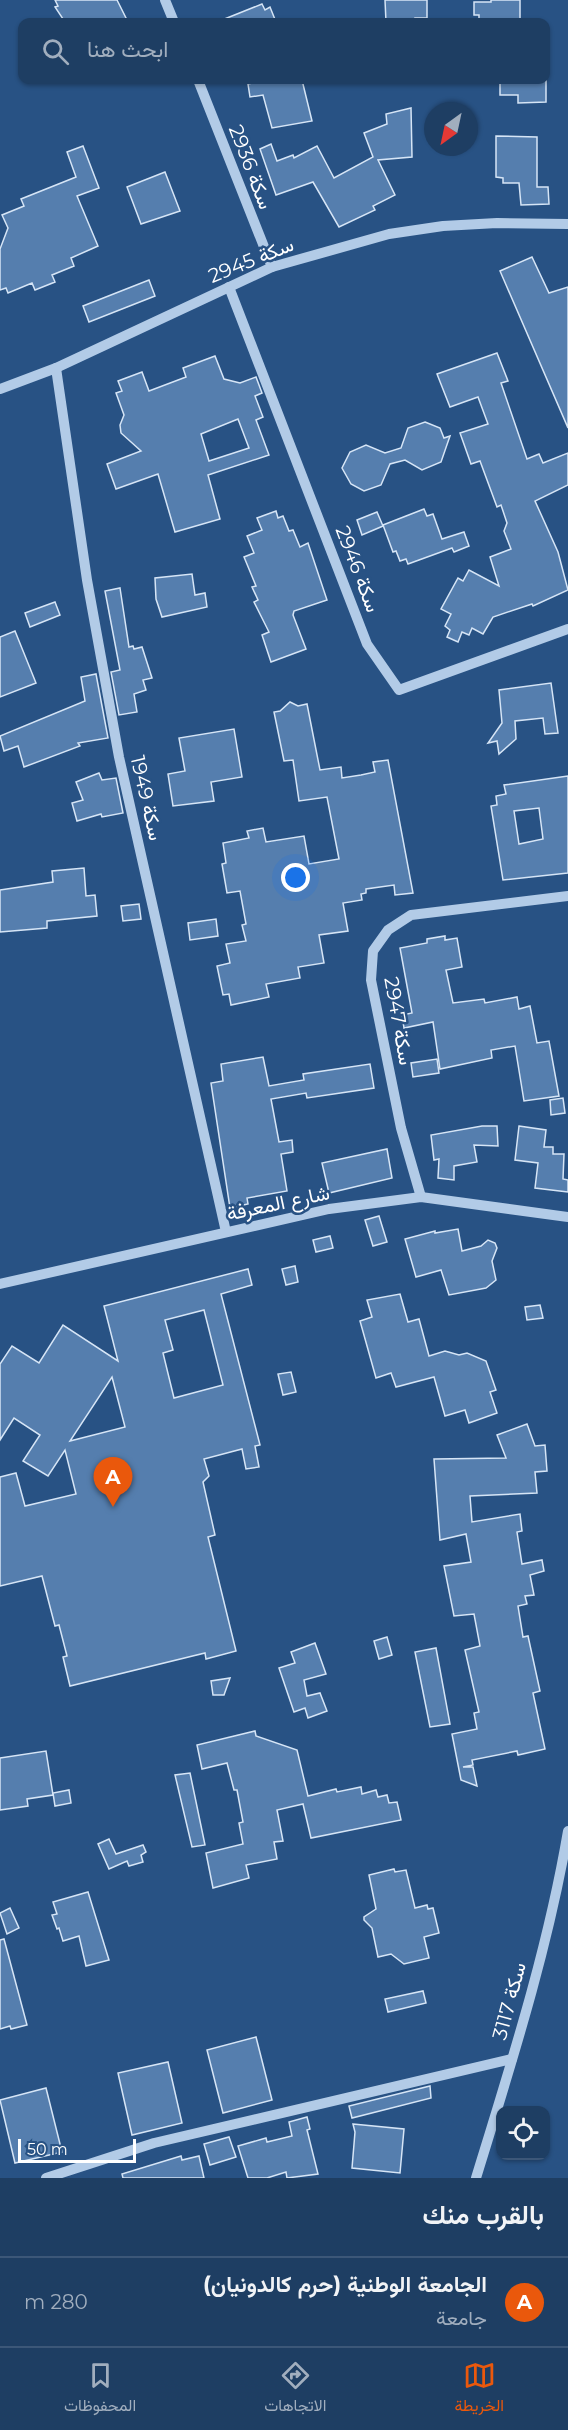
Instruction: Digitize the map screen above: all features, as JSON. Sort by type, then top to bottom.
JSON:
[{"type":"street","points":[[165,0],[172,18]]},
{"type":"street","name":"سكة 2936","points":[[200,84],[272,267]]},
{"type":"street","name":"سكة 2945","points":[[0,390],[56,368],[272,267],[389,234],[443,226],[568,224]]},
{"type":"street","name":"سكة 2946","points":[[229,287],[367,645],[399,690],[568,629]]},
{"type":"street","name":"سكة 1949","points":[[56,368],[87,580],[119,757],[226,1232]]},
{"type":"street","name":"سكة 2947","points":[[421,1197],[401,1128],[371,980],[373,951],[388,930],[411,915],[568,896]]},
{"type":"street","name":"شارع المعرفة","points":[[0,1284],[329,1209],[421,1197],[568,1217]]},
{"type":"street","name":"سكة 3117","points":[[476,2178],[512,2059],[558,1890],[568,1831]]},
{"type":"street","points":[[46,2178],[154,2143],[512,2059]]},
{"type":"building","points":[[55,0],[117,0],[126,18],[62,18],[55,7],[58,6]]},
{"type":"building","points":[[385,0],[427,0],[427,18],[386,18]]},
{"type":"building","points":[[491,0],[520,0],[520,18],[479,18],[479,15],[474,15],[474,2],[491,2]]},
{"type":"building","points":[[262,4],[265,10],[270,7],[274,18],[227,18]]},
{"type":"building","points":[[248,84],[303,84],[312,121],[272,128],[263,95],[250,97]]},
{"type":"building","points":[[500,84],[546,84],[546,102],[518,103],[518,95],[500,95]]},
{"type":"building","points":[[411,108],[412,157],[378,160],[395,195],[373,206],[375,210],[339,227],[313,182],[276,195],[260,149],[271,144],[277,161],[293,155],[294,158],[317,146],[334,178],[373,157],[364,133],[387,124],[386,114]]},
{"type":"building","points":[[496,136],[537,137],[537,187],[548,187],[549,204],[521,205],[519,183],[503,183],[503,178],[496,177]]},
{"type":"building","points":[[83,146],[99,188],[77,196],[98,246],[71,258],[74,266],[52,275],[55,282],[35,290],[32,283],[8,293],[6,288],[0,290],[0,249],[8,228],[2,215],[24,206],[21,199],[76,177],[67,152]]},
{"type":"building","points":[[165,172],[180,211],[141,224],[127,187]]},
{"type":"building","points":[[532,257],[549,293],[568,287],[568,428],[500,271]]},
{"type":"building","points":[[149,280],[155,296],[89,322],[83,306]]},
{"type":"building","points":[[497,353],[508,381],[501,383],[527,459],[539,454],[543,463],[568,453],[568,485],[535,501],[558,552],[568,590],[533,606],[532,604],[493,617],[483,634],[472,628],[469,635],[462,632],[458,642],[447,637],[450,630],[445,626],[451,614],[441,609],[458,578],[463,581],[469,570],[499,586],[490,557],[511,549],[504,531],[507,523],[501,505],[497,507],[480,461],[471,464],[460,433],[488,424],[478,397],[450,407],[437,374]]},
{"type":"building","points":[[215,356],[224,379],[240,383],[256,377],[262,393],[255,396],[263,417],[256,420],[269,455],[208,475],[220,519],[175,532],[158,474],[116,489],[107,464],[141,451],[121,433],[120,425],[124,415],[116,393],[122,391],[118,381],[142,372],[149,391],[186,377],[183,368]],"holes":[[[238,419],[249,448],[209,461],[201,434]]]},
{"type":"building","points":[[425,422],[440,428],[444,438],[450,436],[441,462],[422,470],[405,460],[390,464],[381,485],[364,491],[351,484],[342,468],[350,452],[366,445],[385,453],[401,448],[408,428]]},
{"type":"building","points":[[424,509],[427,516],[433,514],[442,539],[464,532],[469,546],[454,552],[452,548],[408,564],[406,559],[400,561],[396,551],[393,552],[383,525]]},
{"type":"building","points":[[276,511],[278,518],[283,516],[289,531],[293,530],[300,547],[308,543],[327,600],[294,611],[293,615],[306,649],[271,662],[262,635],[269,632],[254,602],[258,600],[252,587],[256,586],[244,557],[254,553],[247,536],[262,530],[257,518]]},
{"type":"building","points":[[377,512],[383,526],[362,535],[357,520]]},
{"type":"building","points":[[192,574],[195,595],[205,593],[207,607],[162,617],[156,599],[155,578]]},
{"type":"building","points":[[120,588],[129,647],[133,646],[134,649],[142,647],[152,678],[143,680],[146,690],[134,694],[137,712],[119,715],[111,672],[120,670],[105,591]]},
{"type":"building","points":[[55,602],[60,615],[30,627],[25,613]]},
{"type":"building","points":[[15,631],[36,683],[0,697],[0,637]]},
{"type":"building","points":[[96,674],[108,738],[78,743],[80,746],[24,767],[18,746],[4,751],[0,736],[85,701],[81,677]]},
{"type":"building","points":[[551,683],[558,733],[545,734],[543,718],[515,721],[516,739],[499,754],[497,741],[488,743],[502,723],[499,690]]},
{"type":"building","points":[[290,702],[298,706],[307,704],[320,770],[341,767],[342,778],[375,772],[373,762],[388,760],[413,893],[395,895],[394,885],[366,889],[366,893],[361,894],[362,900],[343,903],[348,931],[319,935],[324,963],[298,967],[300,978],[266,984],[269,997],[231,1005],[229,994],[223,995],[217,966],[230,963],[226,944],[246,941],[242,925],[246,924],[240,891],[227,893],[222,864],[226,863],[223,843],[249,838],[247,831],[263,828],[266,842],[304,836],[309,864],[339,859],[327,797],[299,801],[293,760],[284,761],[274,712],[280,711]]},
{"type":"building","points":[[234,729],[242,777],[211,782],[214,801],[173,806],[168,774],[185,771],[179,738]]},
{"type":"building","points":[[99,773],[102,780],[116,778],[123,813],[102,817],[101,814],[77,821],[72,803],[83,800],[76,782]]},
{"type":"building","points":[[568,776],[568,873],[503,880],[491,806],[497,805],[496,796],[506,794],[504,785]],"holes":[[[539,808],[543,839],[519,844],[514,811]]]},
{"type":"building","points":[[84,868],[86,896],[95,895],[97,916],[47,921],[47,928],[0,932],[0,890],[53,882],[52,871]]},
{"type":"building","points":[[139,904],[141,919],[123,921],[121,906]]},
{"type":"building","points":[[216,919],[218,936],[190,940],[188,923]]},
{"type":"building","points":[[445,936],[445,940],[457,938],[462,967],[446,970],[453,1003],[484,999],[485,1003],[517,997],[519,1009],[530,1006],[537,1043],[549,1041],[559,1096],[524,1101],[515,1046],[491,1050],[492,1058],[440,1069],[433,1022],[404,1028],[402,1015],[412,1013],[400,948],[427,943],[427,939]]},
{"type":"building","points":[[263,1057],[269,1086],[304,1080],[303,1074],[370,1064],[374,1088],[307,1098],[306,1093],[271,1099],[279,1142],[292,1140],[293,1152],[281,1154],[287,1191],[247,1198],[248,1204],[230,1208],[211,1083],[223,1081],[221,1064]]},
{"type":"building","points":[[437,1059],[439,1073],[413,1077],[411,1063]]},
{"type":"building","points":[[563,1098],[565,1113],[551,1115],[550,1100]]},
{"type":"building","points":[[482,1126],[497,1126],[498,1146],[474,1145],[477,1162],[454,1166],[454,1180],[438,1178],[439,1159],[434,1160],[431,1135]]},
{"type":"building","points":[[519,1126],[546,1130],[544,1147],[553,1147],[553,1154],[564,1154],[563,1179],[568,1180],[568,1192],[535,1188],[538,1163],[515,1160]]},
{"type":"building","points":[[387,1149],[392,1178],[329,1193],[322,1163]]},
{"type":"building","points":[[379,1216],[387,1242],[373,1246],[365,1220]]},
{"type":"building","points":[[458,1229],[462,1251],[481,1246],[488,1240],[495,1243],[497,1248],[492,1261],[496,1280],[486,1288],[449,1295],[441,1270],[416,1277],[405,1239],[435,1231],[435,1233]]},
{"type":"building","points":[[330,1236],[333,1248],[316,1252],[313,1240]]},
{"type":"building","points":[[295,1266],[298,1282],[286,1285],[282,1269]]},
{"type":"building","points":[[248,1269],[252,1285],[221,1294],[260,1445],[255,1446],[259,1467],[246,1469],[242,1449],[204,1459],[209,1476],[203,1482],[215,1535],[208,1537],[236,1651],[206,1659],[205,1653],[70,1686],[63,1657],[67,1656],[59,1625],[55,1626],[42,1576],[0,1586],[0,1477],[16,1473],[25,1506],[76,1494],[65,1450],[48,1476],[23,1461],[40,1435],[14,1418],[0,1440],[0,1364],[12,1346],[39,1363],[63,1325],[118,1361],[104,1306]],"holes":[[[204,1310],[223,1385],[174,1398],[163,1353],[173,1350],[165,1320]],[[112,1377],[125,1427],[70,1441]]]},
{"type":"building","points":[[400,1294],[408,1322],[419,1319],[429,1356],[445,1351],[459,1355],[467,1353],[486,1361],[496,1390],[490,1392],[497,1413],[469,1423],[465,1410],[445,1416],[434,1377],[396,1387],[391,1373],[376,1378],[360,1321],[372,1317],[367,1300]]},
{"type":"building","points":[[540,1305],[543,1318],[527,1320],[525,1307]]},
{"type":"building","points":[[291,1372],[296,1392],[283,1395],[278,1374]]},
{"type":"building","points":[[527,1424],[535,1446],[545,1445],[547,1471],[535,1472],[537,1493],[470,1496],[472,1522],[520,1514],[522,1531],[517,1532],[522,1564],[542,1560],[544,1571],[530,1575],[534,1595],[525,1596],[527,1604],[518,1606],[523,1637],[528,1636],[540,1691],[533,1693],[545,1749],[518,1755],[517,1751],[472,1760],[473,1765],[463,1767],[473,1767],[477,1786],[461,1780],[452,1734],[477,1729],[474,1713],[479,1712],[465,1650],[480,1646],[474,1614],[454,1616],[444,1566],[471,1562],[466,1534],[440,1540],[434,1459],[506,1458],[497,1435]]},
{"type":"building","points":[[387,1637],[392,1655],[379,1659],[374,1641]]},
{"type":"building","points":[[315,1643],[326,1674],[304,1680],[307,1696],[320,1693],[327,1711],[308,1718],[305,1708],[294,1712],[279,1668],[295,1663],[291,1652]]},
{"type":"building","points":[[436,1648],[450,1724],[430,1727],[415,1652]]},
{"type":"building","points":[[230,1678],[224,1695],[213,1695],[211,1681]]},
{"type":"building","points":[[255,1731],[256,1736],[297,1750],[308,1796],[336,1789],[337,1792],[361,1787],[362,1794],[376,1790],[378,1797],[387,1795],[389,1803],[397,1802],[401,1820],[311,1838],[303,1804],[277,1810],[283,1841],[274,1842],[277,1859],[246,1865],[249,1878],[213,1888],[206,1853],[243,1844],[239,1823],[243,1822],[237,1790],[234,1790],[227,1763],[202,1769],[197,1745]]},
{"type":"building","points":[[46,1751],[53,1795],[27,1799],[28,1806],[0,1810],[0,1758]]},
{"type":"building","points":[[190,1773],[205,1845],[192,1847],[175,1775]]},
{"type":"building","points":[[69,1790],[71,1803],[55,1806],[53,1793]]},
{"type":"building","points":[[109,1839],[116,1854],[143,1845],[146,1852],[141,1855],[143,1862],[129,1866],[127,1861],[109,1869],[98,1844]]},
{"type":"building","points":[[394,1869],[395,1872],[406,1870],[415,1908],[427,1905],[428,1909],[433,1908],[439,1933],[424,1937],[429,1958],[404,1964],[391,1954],[378,1957],[372,1928],[364,1920],[364,1917],[376,1909],[369,1875]]},
{"type":"building","points":[[88,1892],[109,1960],[86,1966],[79,1936],[63,1941],[52,1915],[57,1914],[53,1902]]},
{"type":"building","points":[[10,1908],[19,1928],[7,1934],[0,1913]]},
{"type":"building","points":[[4,1939],[27,2025],[11,2029],[10,2026],[0,2029],[0,1940]]},
{"type":"building","points":[[423,1991],[426,2003],[388,2012],[385,1999]]},
{"type":"building","points":[[256,2037],[272,2100],[223,2113],[207,2050]]},
{"type":"building","points":[[168,2062],[182,2123],[132,2135],[118,2073]]},
{"type":"building","points":[[430,2086],[431,2098],[352,2118],[349,2106]]},
{"type":"building","points":[[46,2088],[62,2152],[15,2163],[0,2100]]},
{"type":"building","points":[[307,2117],[310,2129],[307,2130],[318,2174],[287,2178],[286,2172],[267,2178],[248,2178],[238,2146],[266,2138],[267,2142],[292,2136],[289,2122]]},
{"type":"building","points":[[353,2124],[404,2129],[400,2173],[352,2168],[355,2132]]},
{"type":"building","points":[[229,2137],[236,2157],[210,2165],[204,2144]]},
{"type":"building","points":[[181,2156],[182,2160],[199,2156],[204,2178],[123,2178],[122,2174]]},
{"type":"place","name":"الجامعة الوطنية (حرم كالدونيان)","points":[[113,1507]]}]
